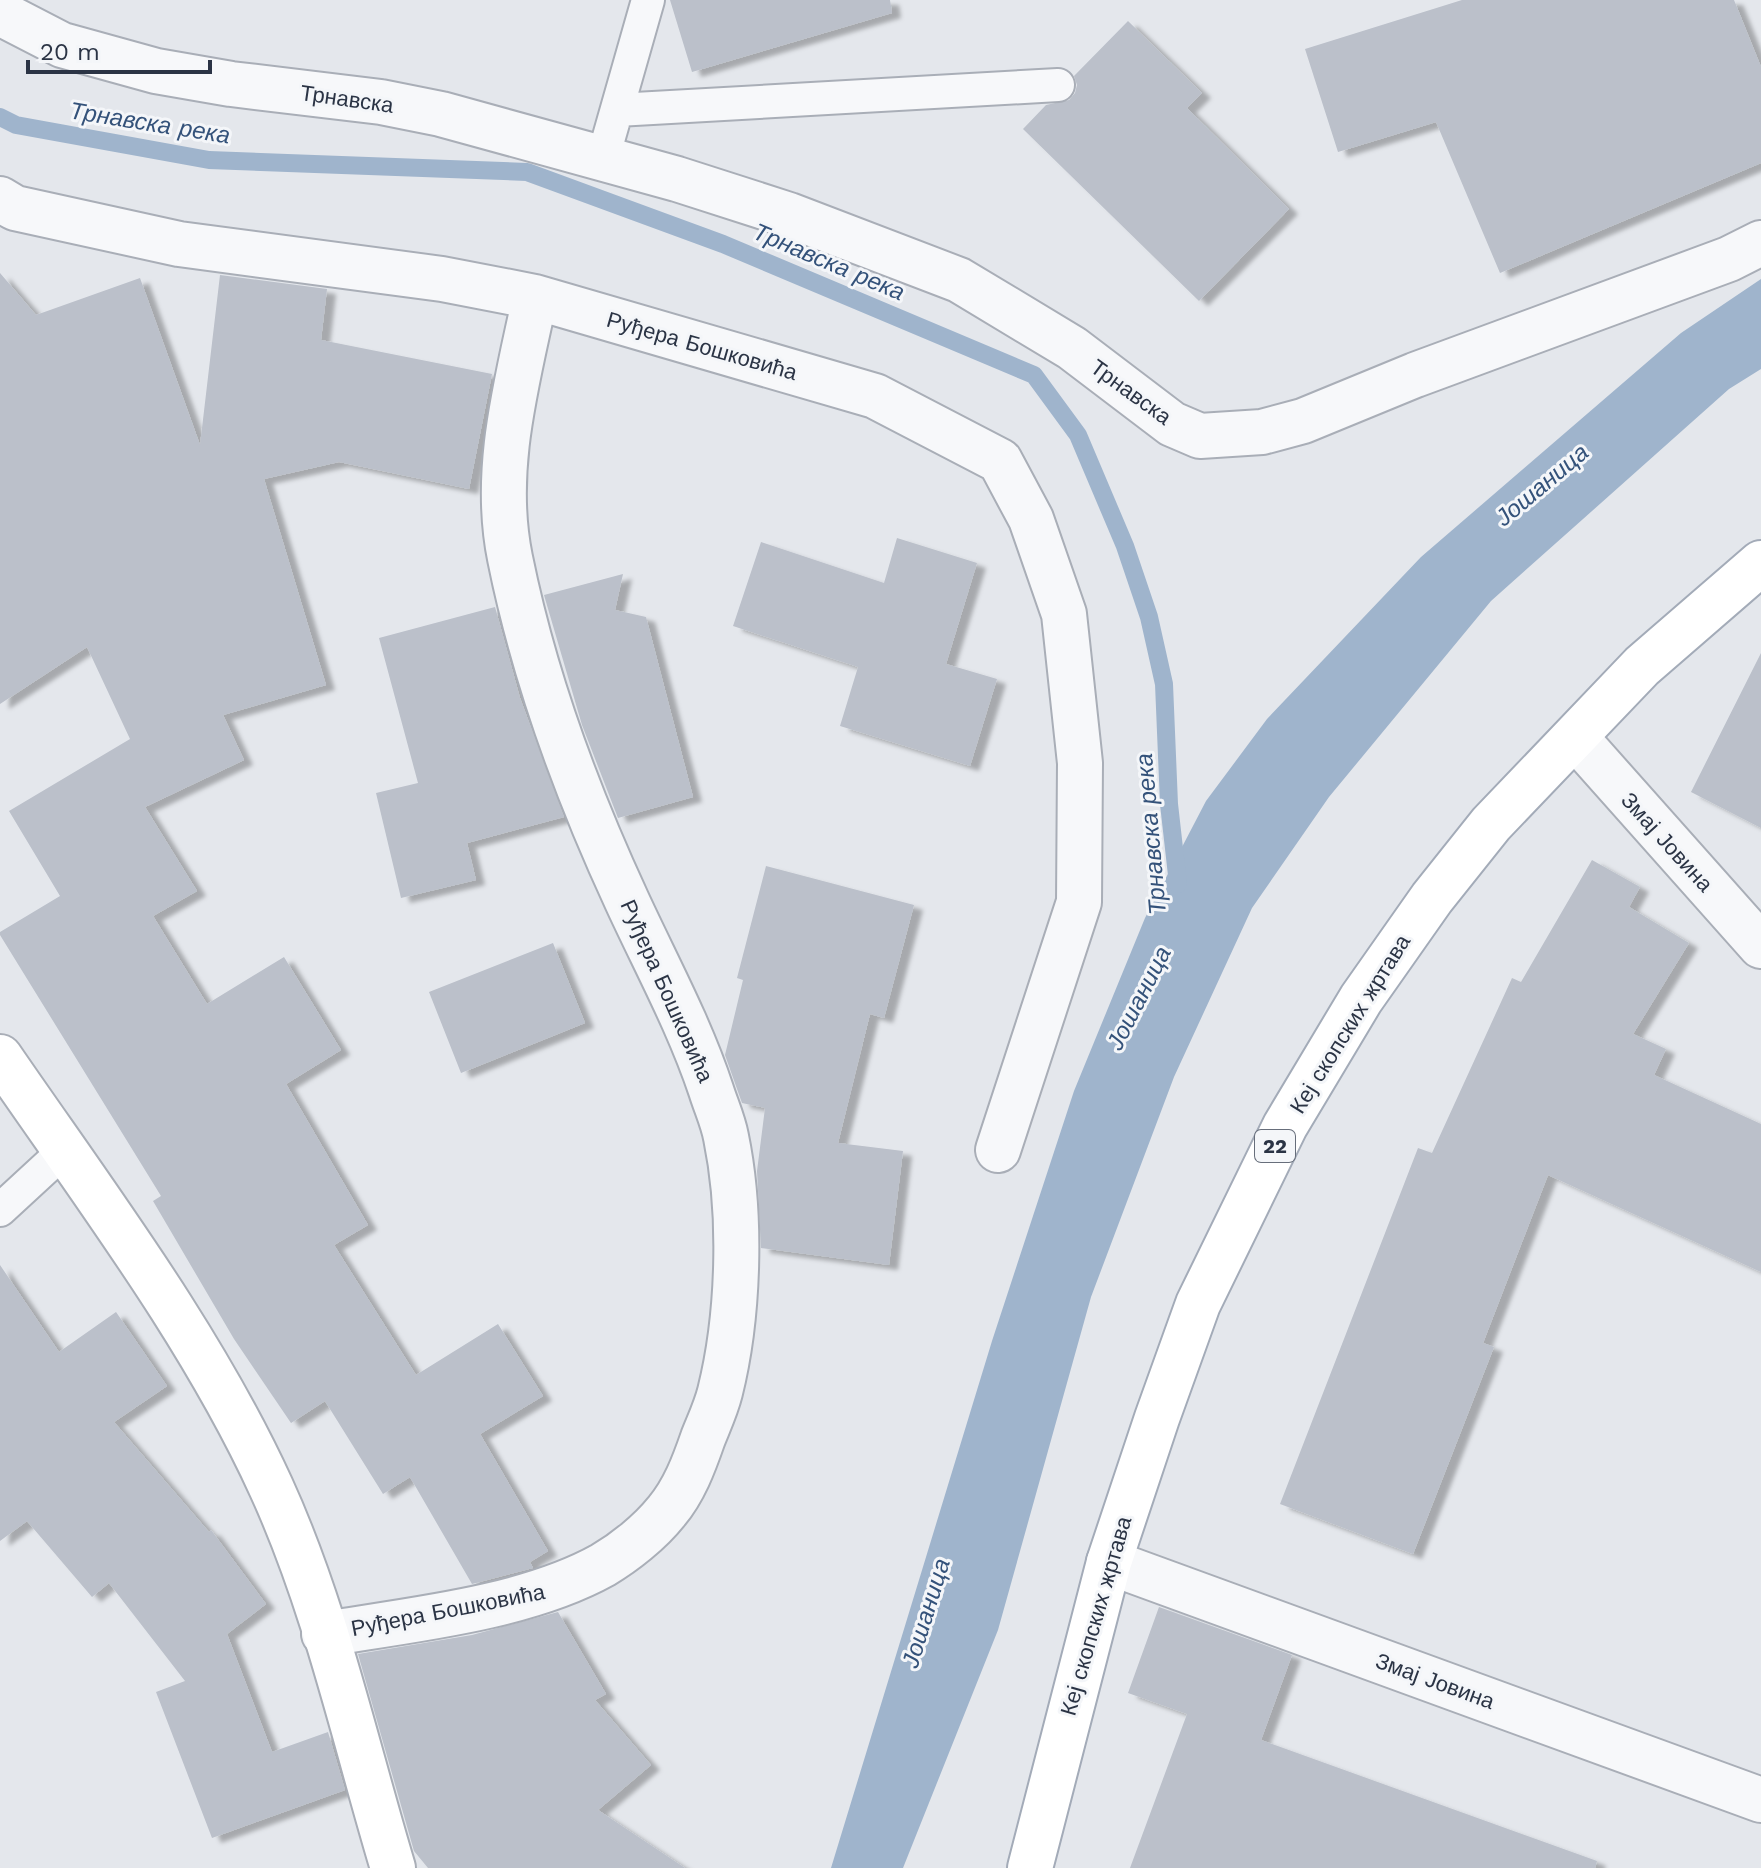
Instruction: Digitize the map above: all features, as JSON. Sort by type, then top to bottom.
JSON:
[{"type":"main road","name":"Кеј скопских жртава","points":[[1030,1868],[1109,1562],[1157,1418],[1198,1304],[1285,1126],[1361,999],[1432,898],[1491,824],[1642,666],[1761,563]]},
{"type":"main road","name":"Руђера Бошковића","points":[[0,1057],[210,1372],[251,1446],[290,1535],[324,1634],[393,1868]]},
{"type":"street","name":"Трнавска","points":[[0,13],[62,45],[156,71],[231,84],[381,102],[441,114],[603,158],[789,215],[959,280],[1072,348],[1172,424],[1200,436],[1262,432],[1303,421],[1415,375],[1729,259],[1761,243]]},
{"type":"street","name":"Руђера Бошковића","points":[[0,199],[15,208],[179,244],[442,279],[535,297],[875,396],[1000,461],[1031,519],[1064,614],[1080,763],[1079,902],[998,1150]]},
{"type":"street","name":"Руђера Бошковића","points":[[324,1634],[433,1617],[556,1588],[606,1564],[641,1537],[668,1511],[691,1471],[720,1392],[733,1310],[735,1233],[732,1177],[725,1133],[698,1052],[622,891],[563,748],[537,672],[509,554],[503,475],[510,420],[535,297]]},
{"type":"street","name":"Змај Јовина","points":[[1575,737],[1761,946]]},
{"type":"street","name":"Змај Јовина","points":[[1109,1562],[1761,1800]]},
{"type":"lane","points":[[603,158],[648,0]]},
{"type":"lane","points":[[617,110],[1058,85]]},
{"type":"lane","points":[[0,1210],[64,1151]]},
{"type":"water","name":"Јошаница","points":[[1761,279],[1761,369],[1729,389],[1491,601],[1329,797],[1252,908],[1174,1077],[1091,1297],[998,1630],[903,1868],[831,1868],[992,1341],[1074,1091],[1145,918],[1206,801],[1267,719],[1421,557],[1681,333]]},
{"type":"building","points":[[670,0],[890,0],[892,13],[692,72]]},
{"type":"building","points":[[1462,0],[1734,0],[1761,67],[1761,163],[1500,273],[1436,122],[1338,152],[1305,49]]},
{"type":"building","points":[[1128,21],[1202,93],[1187,108],[1289,209],[1199,301],[1023,129],[1046,105],[1069,100],[1077,85],[1074,76]]},
{"type":"building","points":[[0,273],[36,315],[140,278],[200,445],[220,275],[327,289],[321,340],[492,374],[469,489],[339,462],[264,479],[326,685],[223,715],[244,760],[145,807],[197,891],[153,916],[207,1004],[284,957],[341,1050],[286,1084],[368,1225],[334,1245],[416,1375],[498,1324],[543,1396],[480,1434],[548,1551],[530,1562],[533,1568],[472,1584],[410,1477],[383,1494],[325,1401],[291,1423],[234,1339],[153,1201],[161,1196],[0,935],[0,932],[60,896],[9,811],[130,739],[87,647],[0,704]]},
{"type":"building","points":[[897,538],[977,563],[946,664],[997,679],[970,766],[840,726],[858,667],[733,626],[761,542],[884,583]]},
{"type":"building","points":[[623,574],[615,610],[646,617],[693,797],[618,818],[582,725],[544,595]]},
{"type":"building","points":[[495,607],[520,698],[564,817],[467,843],[476,880],[401,898],[376,793],[418,783],[379,638]]},
{"type":"building","points":[[1761,653],[1761,828],[1691,792]]},
{"type":"building","points":[[1592,860],[1640,887],[1629,907],[1689,943],[1633,1034],[1666,1049],[1654,1075],[1761,1124],[1761,1272],[1548,1175],[1483,1343],[1494,1347],[1413,1554],[1280,1504],[1418,1148],[1432,1153],[1512,978],[1521,982]]},
{"type":"building","points":[[766,866],[914,905],[884,1018],[870,1014],[838,1143],[903,1151],[889,1265],[761,1248],[757,1171],[765,1108],[742,1103],[725,1055],[743,980],[737,978]]},
{"type":"building","points":[[553,943],[585,1023],[461,1073],[429,992]]},
{"type":"building","points":[[0,1265],[59,1352],[116,1312],[167,1386],[114,1422],[209,1532],[211,1530],[266,1604],[227,1634],[272,1752],[328,1732],[345,1790],[212,1838],[156,1692],[185,1681],[109,1583],[92,1597],[27,1521],[0,1541]]},
{"type":"building","points":[[1159,1607],[1292,1655],[1261,1740],[1597,1861],[1595,1868],[1130,1868],[1187,1714],[1128,1693]]},
{"type":"building","points":[[558,1612],[606,1694],[595,1700],[651,1765],[598,1810],[685,1868],[428,1868],[414,1851],[358,1654],[472,1635]]},
{"type":"waterway","name":"Трнавска река","points":[[0,117],[16,125],[209,160],[527,172],[723,244],[1034,375],[1078,435],[1125,546],[1149,617],[1164,684],[1169,804],[1178,884]]}]
